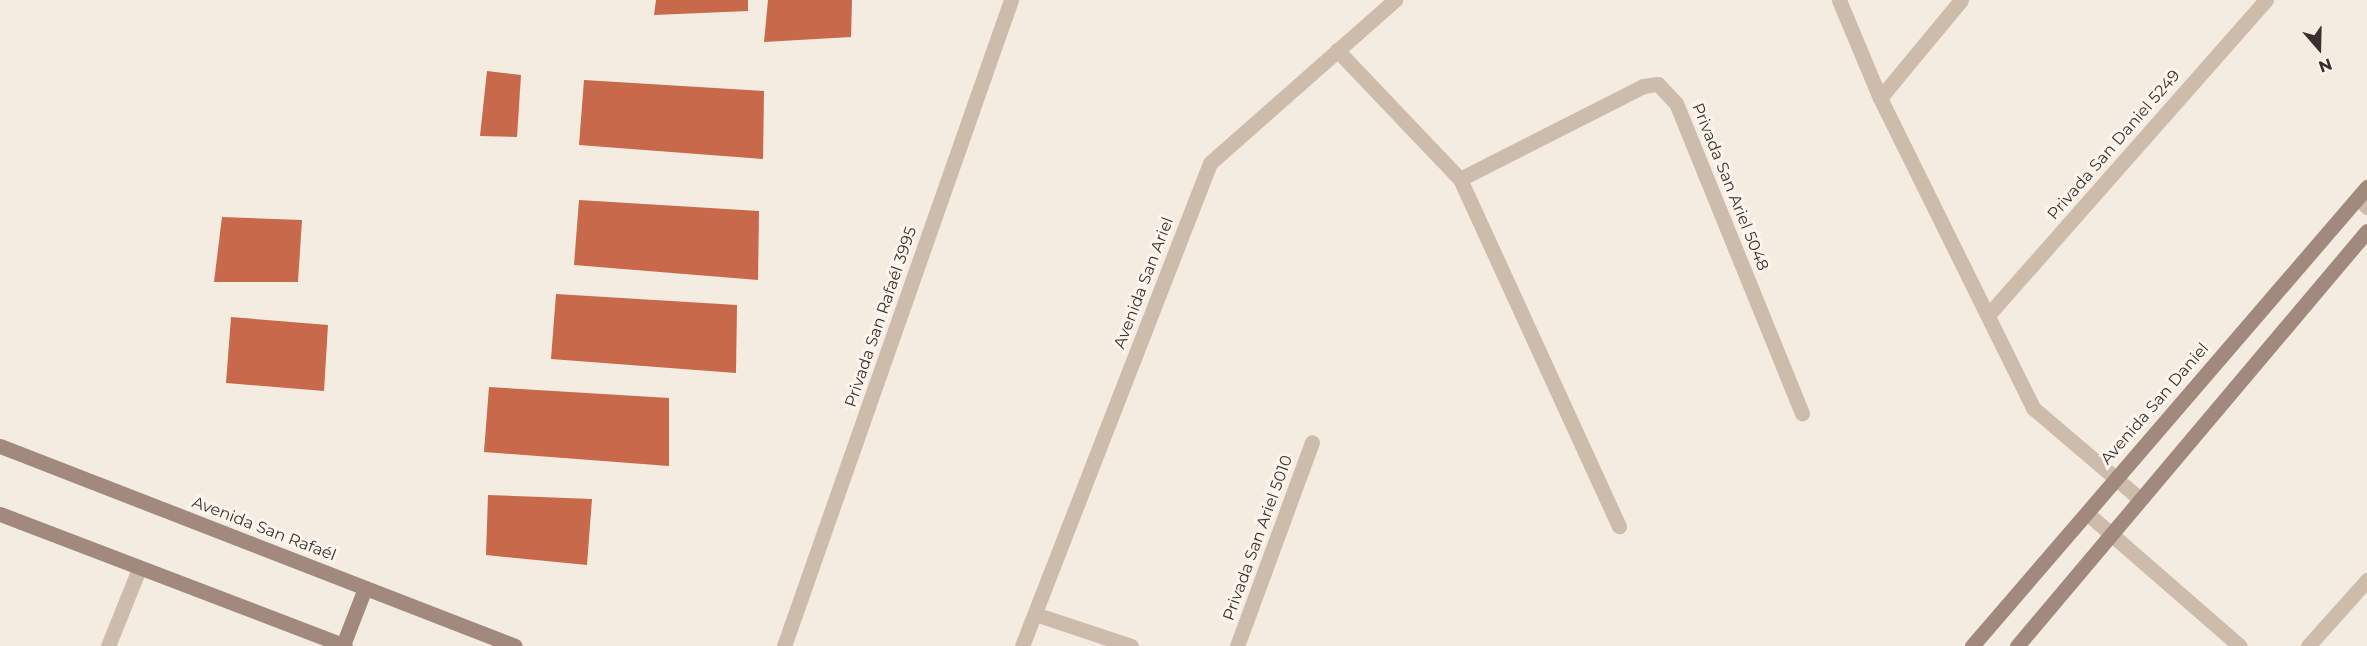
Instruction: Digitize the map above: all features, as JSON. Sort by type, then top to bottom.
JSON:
[{"type":"street","name":"Privada San Rafaél 3995","points":[[784,646],[1011,0]]},
{"type":"street","name":"Avenida San Ariel","points":[[1022,646],[1210,163],[1395,0]]},
{"type":"street","points":[[1839,0],[1880,98],[2034,408],[2140,499]]},
{"type":"street","points":[[1880,98],[1961,0]]},
{"type":"street","name":"Privada San Daniel 5249","points":[[1989,314],[2266,0]]},
{"type":"street","points":[[1337,50],[1460,179],[1619,526]]},
{"type":"street","name":"Privada San Ariel 5048","points":[[1460,179],[1643,86],[1658,84],[1676,103],[1802,413]]},
{"type":"street","name":"Avenida San Daniel","points":[[1972,646],[2088,514],[2114,478],[2364,197]]},
{"type":"street","points":[[2017,646],[2367,231]]},
{"type":"street","name":"Privada San Ariel 5010","points":[[1237,646],[1312,442]]},
{"type":"street","name":"Avenida San Rafaél","points":[[0,446],[515,646]]},
{"type":"street","points":[[0,514],[344,646],[365,588]]},
{"type":"street","points":[[2088,514],[2240,646]]},
{"type":"street","points":[[108,646],[139,569]]},
{"type":"street","points":[[2308,646],[2367,580]]},
{"type":"street","points":[[1035,614],[1131,646]]},
{"type":"building","points":[[656,0],[748,0],[748,11],[654,15]]},
{"type":"building","points":[[768,0],[852,0],[851,37],[764,42]]},
{"type":"building","points":[[487,71],[521,75],[517,137],[480,136]]},
{"type":"building","points":[[584,80],[764,91],[763,159],[579,145]]},
{"type":"building","points":[[579,200],[759,211],[758,280],[574,265]]},
{"type":"building","points":[[222,217],[302,220],[298,282],[214,282]]},
{"type":"building","points":[[556,294],[737,305],[736,373],[551,359]]},
{"type":"building","points":[[231,317],[328,325],[324,391],[226,383]]},
{"type":"building","points":[[489,387],[669,398],[669,466],[484,452]]},
{"type":"building","points":[[488,495],[592,499],[587,565],[486,555]]}]
